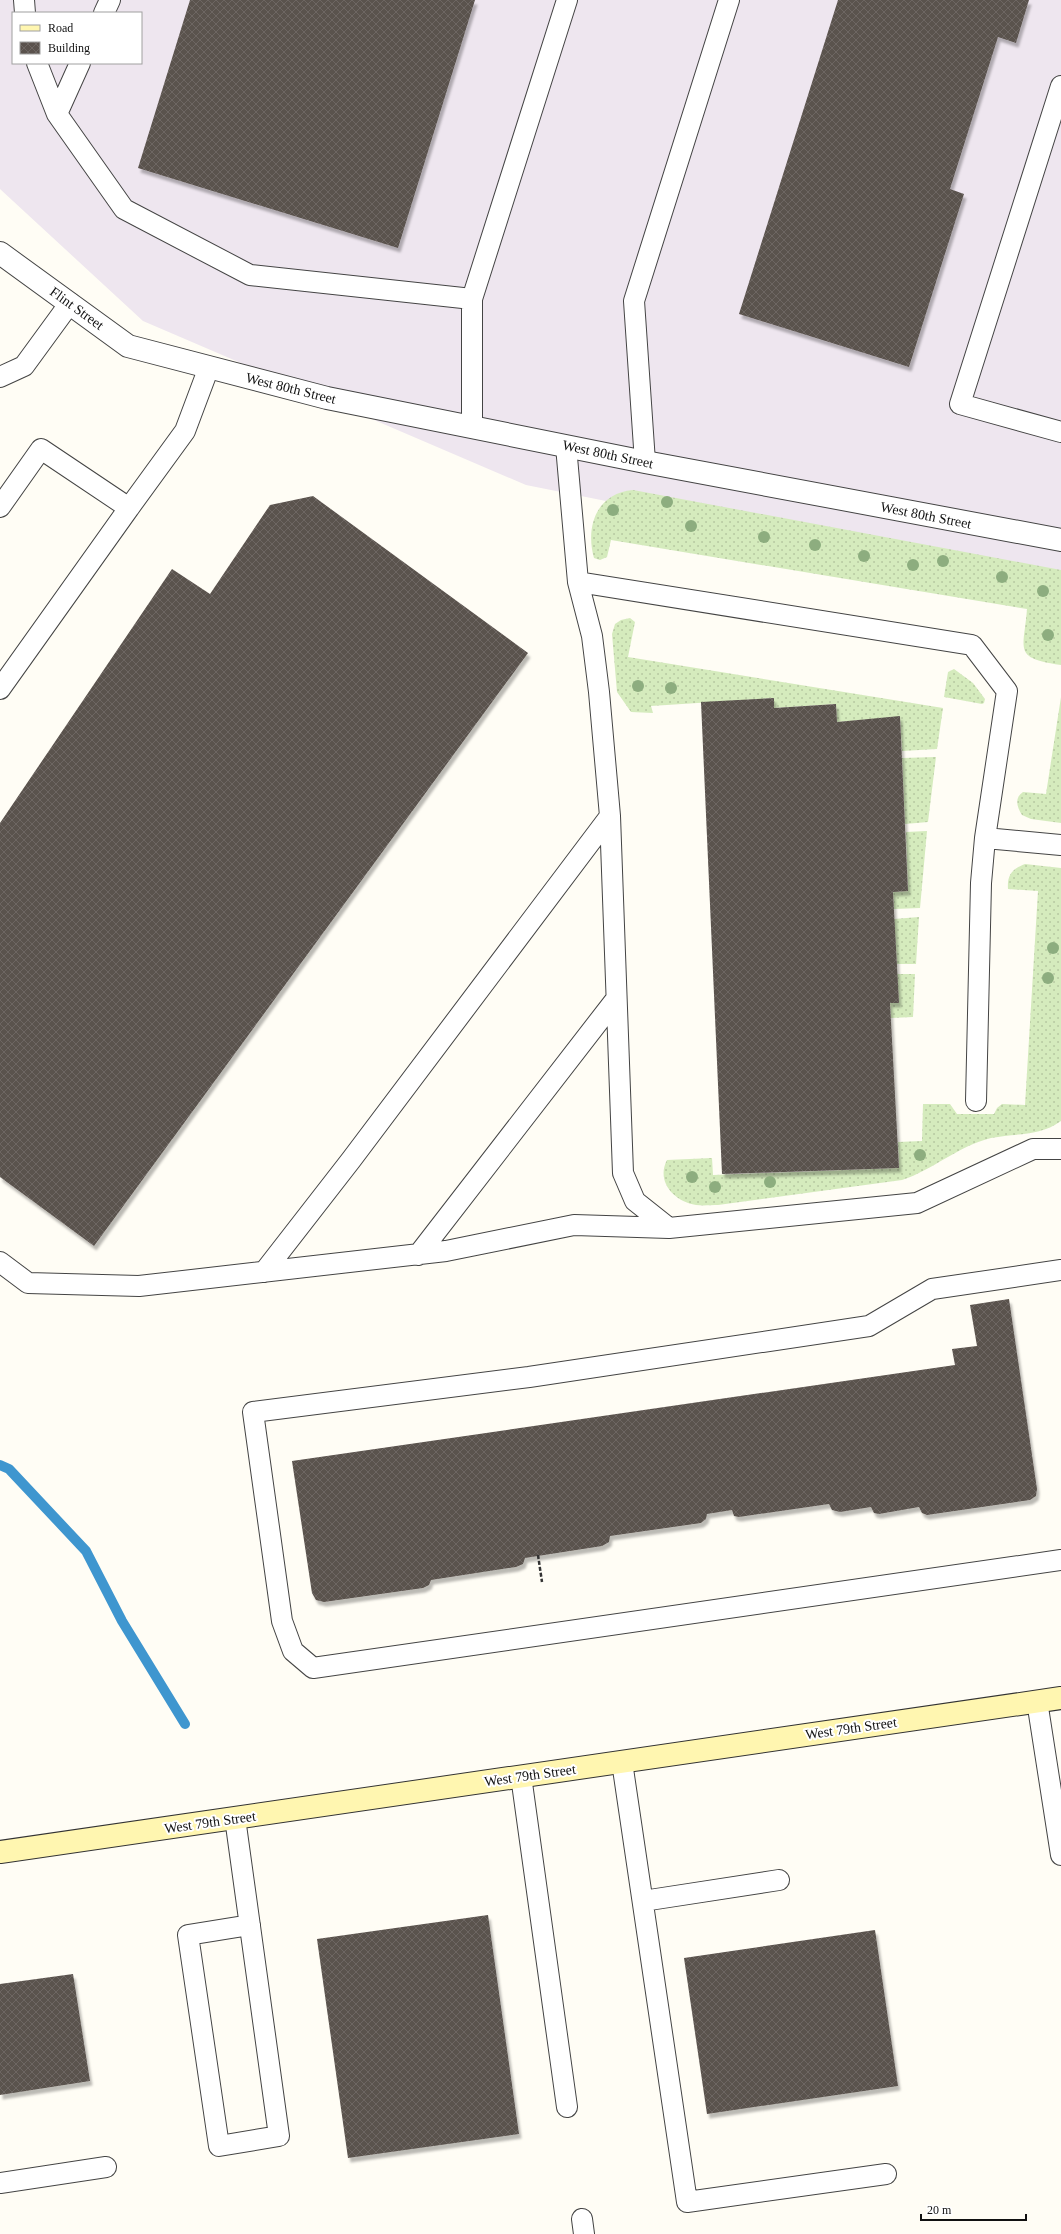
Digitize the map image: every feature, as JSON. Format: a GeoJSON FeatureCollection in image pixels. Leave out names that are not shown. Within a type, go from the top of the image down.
{"type":"FeatureCollection","features":[{"type":"Feature","properties":{"kind":"street","name":"Flint Street"},"geometry":{"type":"LineString","coordinates":[[0,253],[128,346],[158,354]]}},
{"type":"Feature","properties":{"kind":"street","name":"West 80th Street"},"geometry":{"type":"LineString","coordinates":[[158,354],[327,398],[645,462],[1061,540]]}},
{"type":"Feature","properties":{"kind":"street","name":"West 79th Street"},"geometry":{"type":"LineString","coordinates":[[0,1852],[1061,1698]]}},
{"type":"Feature","properties":{"kind":"lane"},"geometry":{"type":"LineString","coordinates":[[24,0],[25,12]]}},
{"type":"Feature","properties":{"kind":"lane"},"geometry":{"type":"LineString","coordinates":[[104,12],[110,0]]}},
{"type":"Feature","properties":{"kind":"lane"},"geometry":{"type":"LineString","coordinates":[[472,427],[472,299],[567,0]]}},
{"type":"Feature","properties":{"kind":"lane"},"geometry":{"type":"LineString","coordinates":[[645,462],[634,300],[729,0]]}},
{"type":"Feature","properties":{"kind":"lane"},"geometry":{"type":"LineString","coordinates":[[37,64],[57,114],[124,209],[250,275],[472,299]]}},
{"type":"Feature","properties":{"kind":"lane"},"geometry":{"type":"LineString","coordinates":[[57,114],[80,64]]}},
{"type":"Feature","properties":{"kind":"lane"},"geometry":{"type":"LineString","coordinates":[[1061,86],[960,404],[1061,432]]}},
{"type":"Feature","properties":{"kind":"lane"},"geometry":{"type":"LineString","coordinates":[[0,378],[24,366],[70,304]]}},
{"type":"Feature","properties":{"kind":"lane"},"geometry":{"type":"LineString","coordinates":[[0,689],[128,508],[185,431],[209,367]]}},
{"type":"Feature","properties":{"kind":"lane"},"geometry":{"type":"LineString","coordinates":[[566,446],[578,582],[592,636],[599,692],[610,816],[623,1173],[635,1201],[669,1228]]}},
{"type":"Feature","properties":{"kind":"lane"},"geometry":{"type":"LineString","coordinates":[[0,507],[42,449],[128,508]]}},
{"type":"Feature","properties":{"kind":"lane"},"geometry":{"type":"LineString","coordinates":[[578,582],[972,645],[1007,691],[985,838],[981,883],[976,1101]]}},
{"type":"Feature","properties":{"kind":"lane"},"geometry":{"type":"LineString","coordinates":[[264,1272],[351,1160],[610,816]]}},
{"type":"Feature","properties":{"kind":"lane"},"geometry":{"type":"LineString","coordinates":[[985,838],[1061,845]]}},
{"type":"Feature","properties":{"kind":"lane"},"geometry":{"type":"LineString","coordinates":[[418,1255],[616,999]]}},
{"type":"Feature","properties":{"kind":"lane"},"geometry":{"type":"LineString","coordinates":[[0,1262],[28,1283],[139,1286],[418,1255],[446,1251],[574,1225],[669,1228],[917,1203],[1034,1149],[1061,1149]]}},
{"type":"Feature","properties":{"kind":"lane"},"geometry":{"type":"LineString","coordinates":[[1061,1270],[932,1289],[869,1326],[529,1377],[253,1412],[282,1621],[293,1651],[314,1668],[1061,1560]]}},
{"type":"Feature","properties":{"kind":"lane"},"geometry":{"type":"LineString","coordinates":[[1037,1701],[1060,1845]]}},
{"type":"Feature","properties":{"kind":"lane"},"geometry":{"type":"LineString","coordinates":[[622,1762],[687,2202],[886,2174]]}},
{"type":"Feature","properties":{"kind":"lane"},"geometry":{"type":"LineString","coordinates":[[521,1776],[567,2106]]}},
{"type":"Feature","properties":{"kind":"lane"},"geometry":{"type":"LineString","coordinates":[[235,1818],[280,2136],[219,2146],[188,1935],[250,1925]]}},
{"type":"Feature","properties":{"kind":"lane"},"geometry":{"type":"LineString","coordinates":[[643,1901],[779,1880]]}},
{"type":"Feature","properties":{"kind":"lane"},"geometry":{"type":"LineString","coordinates":[[0,2182],[106,2167]]}},
{"type":"Feature","properties":{"kind":"path"},"geometry":{"type":"LineString","coordinates":[[538,1555],[542,1582]]}},
{"type":"Feature","properties":{"kind":"shaded area"},"geometry":{"type":"Polygon","coordinates":[[[0,0],[1061,0],[1061,592],[526,485],[143,321],[0,189],[0,0]]]}},
{"type":"Feature","properties":{"kind":"green space"},"geometry":{"type":"Polygon","coordinates":[[[633,490],[1061,570],[1061,665],[1035,659],[1028,655],[1024,650],[1027,609],[611,540],[607,557],[600,560],[594,558],[591,534],[593,523],[602,504],[610,497],[621,492],[633,490]]]}},
{"type":"Feature","properties":{"kind":"green space"},"geometry":{"type":"Polygon","coordinates":[[[630,618],[635,622],[628,657],[943,708],[937,749],[902,751],[900,717],[837,722],[836,704],[774,708],[774,698],[651,706],[653,713],[631,712],[617,692],[612,634],[615,624],[621,620],[630,618]]]}},
{"type":"Feature","properties":{"kind":"green space"},"geometry":{"type":"Polygon","coordinates":[[[954,669],[973,683],[985,699],[984,703],[982,704],[944,697],[948,672],[954,669]]]}},
{"type":"Feature","properties":{"kind":"green space"},"geometry":{"type":"Polygon","coordinates":[[[1061,697],[1061,823],[1031,819],[1022,815],[1017,800],[1023,792],[1046,794],[1061,697]]]}},
{"type":"Feature","properties":{"kind":"green space"},"geometry":{"type":"Polygon","coordinates":[[[936,757],[928,822],[905,824],[902,758],[936,757]]]}},
{"type":"Feature","properties":{"kind":"green space"},"geometry":{"type":"Polygon","coordinates":[[[927,831],[920,908],[894,909],[893,892],[908,891],[906,832],[927,831]]]}},
{"type":"Feature","properties":{"kind":"green space"},"geometry":{"type":"Polygon","coordinates":[[[1025,864],[1061,868],[1061,1121],[1044,1130],[1027,1134],[1000,1136],[979,1142],[913,1176],[902,1180],[718,1205],[696,1205],[688,1203],[674,1195],[665,1182],[664,1168],[667,1160],[712,1158],[713,1175],[899,1168],[898,1142],[922,1141],[923,1104],[950,1104],[957,1114],[994,1114],[997,1108],[1002,1104],[1025,1105],[1038,891],[1008,889],[1008,880],[1014,870],[1025,864]]]}},
{"type":"Feature","properties":{"kind":"green space"},"geometry":{"type":"Polygon","coordinates":[[[919,917],[916,964],[897,964],[894,919],[919,917]]]}},
{"type":"Feature","properties":{"kind":"green space"},"geometry":{"type":"Polygon","coordinates":[[[897,974],[915,974],[913,1017],[891,1018],[890,1003],[899,1003],[897,974]]]}},
{"type":"Feature","properties":{"kind":"building"},"geometry":{"type":"Polygon","coordinates":[[[190,0],[475,0],[398,248],[138,168],[190,0]]]}},
{"type":"Feature","properties":{"kind":"building"},"geometry":{"type":"Polygon","coordinates":[[[838,0],[1029,0],[1016,43],[998,37],[950,189],[964,194],[909,367],[739,314],[838,0]]]}},
{"type":"Feature","properties":{"kind":"building"},"geometry":{"type":"Polygon","coordinates":[[[313,496],[528,653],[94,1246],[0,1177],[0,823],[172,569],[210,594],[270,505],[313,496]]]}},
{"type":"Feature","properties":{"kind":"building"},"geometry":{"type":"Polygon","coordinates":[[[774,698],[774,708],[836,704],[837,722],[900,716],[908,891],[893,892],[899,1003],[890,1003],[899,1168],[722,1174],[701,702],[774,698]]]}},
{"type":"Feature","properties":{"kind":"building"},"geometry":{"type":"Polygon","coordinates":[[[1009,1299],[1037,1489],[1036,1496],[1030,1500],[927,1515],[922,1513],[919,1507],[879,1514],[874,1513],[871,1507],[840,1512],[832,1510],[829,1504],[739,1517],[734,1516],[732,1510],[707,1514],[706,1519],[701,1523],[610,1536],[609,1542],[602,1546],[525,1558],[523,1564],[516,1567],[431,1580],[429,1585],[423,1588],[324,1602],[316,1600],[312,1593],[292,1461],[955,1365],[952,1349],[977,1346],[970,1305],[1009,1299]]]}},
{"type":"Feature","properties":{"kind":"building"},"geometry":{"type":"Polygon","coordinates":[[[488,1915],[519,2134],[348,2158],[317,1939],[488,1915]]]}},
{"type":"Feature","properties":{"kind":"building"},"geometry":{"type":"Polygon","coordinates":[[[875,1930],[898,2086],[707,2114],[684,1958],[875,1930]]]}},
{"type":"Feature","properties":{"kind":"building"},"geometry":{"type":"Polygon","coordinates":[[[73,1974],[90,2081],[0,2095],[0,1984],[73,1974]]]}},
{"type":"Feature","properties":{"kind":"waterway"},"geometry":{"type":"LineString","coordinates":[[0,1465],[9,1469],[86,1551],[122,1621],[185,1724]]}}]}
